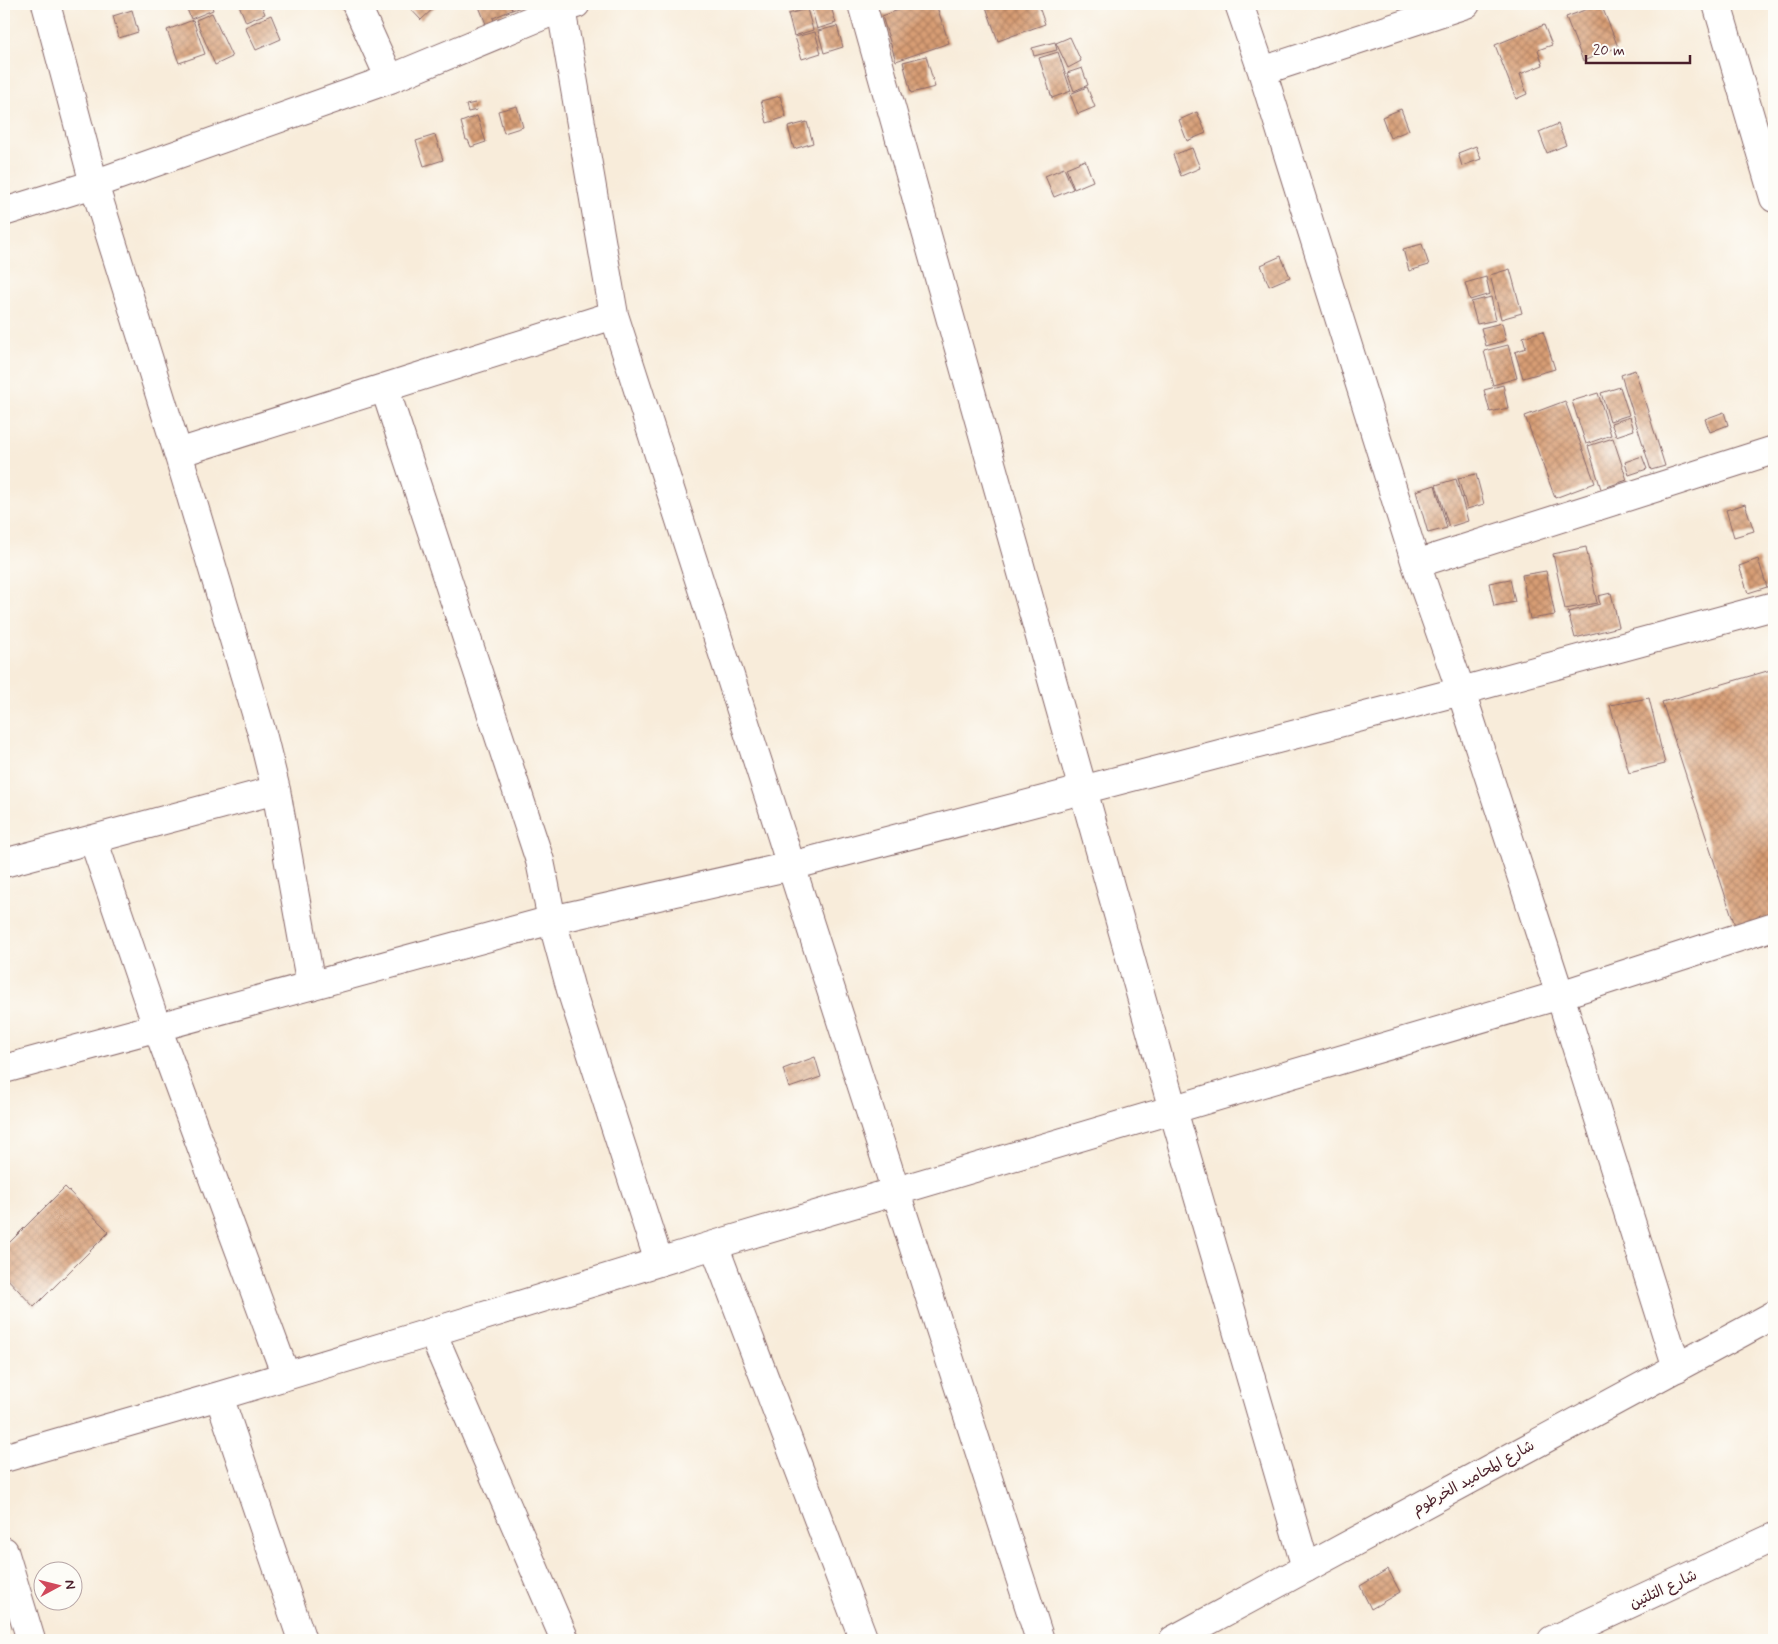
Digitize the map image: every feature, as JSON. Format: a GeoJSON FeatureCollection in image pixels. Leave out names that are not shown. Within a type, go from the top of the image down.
{"type":"FeatureCollection","features":[{"type":"Feature","properties":{"kind":"street"},"geometry":{"type":"LineString","coordinates":[[46,4],[94,184],[178,453],[262,733],[276,790],[311,986]]}},
{"type":"Feature","properties":{"kind":"street"},"geometry":{"type":"LineString","coordinates":[[356,4],[390,79]]}},
{"type":"Feature","properties":{"kind":"street"},"geometry":{"type":"LineString","coordinates":[[862,4],[1173,1110],[1306,1568]]}},
{"type":"Feature","properties":{"kind":"street"},"geometry":{"type":"LineString","coordinates":[[1239,4],[1262,71],[1416,564],[1461,692],[1560,995],[1677,1368]]}},
{"type":"Feature","properties":{"kind":"street"},"geometry":{"type":"LineString","coordinates":[[1262,71],[1466,4]]}},
{"type":"Feature","properties":{"kind":"street"},"geometry":{"type":"LineString","coordinates":[[1717,4],[1770,169],[1774,198]]}},
{"type":"Feature","properties":{"kind":"street"},"geometry":{"type":"LineString","coordinates":[[4,212],[94,184],[390,79],[565,5],[614,315],[894,1191],[1040,1640]]}},
{"type":"Feature","properties":{"kind":"street"},"geometry":{"type":"LineString","coordinates":[[178,453],[614,315]]}},
{"type":"Feature","properties":{"kind":"street"},"geometry":{"type":"LineString","coordinates":[[385,389],[540,861],[552,920],[571,990],[659,1262]]}},
{"type":"Feature","properties":{"kind":"street"},"geometry":{"type":"LineString","coordinates":[[1416,564],[1774,450]]}},
{"type":"Feature","properties":{"kind":"street"},"geometry":{"type":"LineString","coordinates":[[4,1069],[552,920],[791,866],[1461,692],[1774,606]]}},
{"type":"Feature","properties":{"kind":"street"},"geometry":{"type":"LineString","coordinates":[[4,862],[276,790]]}},
{"type":"Feature","properties":{"kind":"street"},"geometry":{"type":"LineString","coordinates":[[94,839],[157,1027],[286,1376]]}},
{"type":"Feature","properties":{"kind":"street"},"geometry":{"type":"LineString","coordinates":[[4,1458],[286,1376],[894,1191],[1560,995],[1774,926]]}},
{"type":"Feature","properties":{"kind":"street"},"geometry":{"type":"LineString","coordinates":[[714,1245],[864,1640]]}},
{"type":"Feature","properties":{"kind":"street","name":"شارع المحاميد الخرطوم"},"geometry":{"type":"LineString","coordinates":[[1173,1640],[1774,1315]]}},
{"type":"Feature","properties":{"kind":"street"},"geometry":{"type":"LineString","coordinates":[[432,1332],[565,1640]]}},
{"type":"Feature","properties":{"kind":"street"},"geometry":{"type":"LineString","coordinates":[[219,1396],[302,1640]]}},
{"type":"Feature","properties":{"kind":"street","name":"شارع التلتين"},"geometry":{"type":"LineString","coordinates":[[1552,1640],[1774,1537]]}},
{"type":"Feature","properties":{"kind":"street"},"geometry":{"type":"LineString","coordinates":[[4,1552],[31,1640]]}},
{"type":"Feature","properties":{"kind":"building"},"geometry":{"type":"Polygon","coordinates":[[[185,4],[211,4],[213,10],[191,19],[185,4]]]}},
{"type":"Feature","properties":{"kind":"building"},"geometry":{"type":"Polygon","coordinates":[[[261,4],[265,14],[246,22],[239,5],[261,4]]]}},
{"type":"Feature","properties":{"kind":"building"},"geometry":{"type":"Polygon","coordinates":[[[406,4],[438,4],[421,20],[406,4]]]}},
{"type":"Feature","properties":{"kind":"building"},"geometry":{"type":"Polygon","coordinates":[[[478,4],[509,4],[512,10],[493,18],[494,21],[486,24],[478,4]]]}},
{"type":"Feature","properties":{"kind":"building"},"geometry":{"type":"Polygon","coordinates":[[[511,4],[530,4],[512,10],[511,4]]]}},
{"type":"Feature","properties":{"kind":"building"},"geometry":{"type":"Polygon","coordinates":[[[830,4],[836,23],[817,29],[811,7],[830,4]]]}},
{"type":"Feature","properties":{"kind":"building"},"geometry":{"type":"Polygon","coordinates":[[[903,4],[936,4],[949,43],[896,61],[882,16],[904,8],[903,4]]]}},
{"type":"Feature","properties":{"kind":"building"},"geometry":{"type":"Polygon","coordinates":[[[985,4],[1038,4],[1045,24],[998,41],[985,4]]]}},
{"type":"Feature","properties":{"kind":"building"},"geometry":{"type":"Polygon","coordinates":[[[1601,4],[1618,47],[1583,61],[1566,17],[1601,4]]]}},
{"type":"Feature","properties":{"kind":"building"},"geometry":{"type":"Polygon","coordinates":[[[807,9],[813,30],[794,36],[788,14],[807,9]]]}},
{"type":"Feature","properties":{"kind":"building"},"geometry":{"type":"Polygon","coordinates":[[[132,10],[138,32],[119,38],[113,16],[132,10]]]}},
{"type":"Feature","properties":{"kind":"building"},"geometry":{"type":"Polygon","coordinates":[[[212,13],[232,57],[215,65],[196,20],[212,13]]]}},
{"type":"Feature","properties":{"kind":"building"},"geometry":{"type":"Polygon","coordinates":[[[271,15],[281,39],[256,50],[245,27],[271,15]]]}},
{"type":"Feature","properties":{"kind":"building"},"geometry":{"type":"Polygon","coordinates":[[[193,20],[205,54],[179,63],[167,30],[193,20]]]}},
{"type":"Feature","properties":{"kind":"building"},"geometry":{"type":"Polygon","coordinates":[[[1544,25],[1552,45],[1538,50],[1543,65],[1520,74],[1527,94],[1516,99],[1495,45],[1544,25]]]}},
{"type":"Feature","properties":{"kind":"building"},"geometry":{"type":"Polygon","coordinates":[[[837,26],[843,47],[824,53],[818,31],[837,26]]]}},
{"type":"Feature","properties":{"kind":"building"},"geometry":{"type":"Polygon","coordinates":[[[815,32],[821,53],[802,59],[795,37],[815,32]]]}},
{"type":"Feature","properties":{"kind":"building"},"geometry":{"type":"Polygon","coordinates":[[[1070,37],[1081,61],[1068,68],[1056,43],[1070,37]]]}},
{"type":"Feature","properties":{"kind":"building"},"geometry":{"type":"Polygon","coordinates":[[[1055,42],[1057,50],[1034,56],[1032,48],[1055,42]]]}},
{"type":"Feature","properties":{"kind":"building"},"geometry":{"type":"Polygon","coordinates":[[[1058,52],[1071,91],[1052,98],[1039,58],[1058,52]]]}},
{"type":"Feature","properties":{"kind":"building"},"geometry":{"type":"Polygon","coordinates":[[[926,56],[935,87],[911,93],[903,62],[926,56]]]}},
{"type":"Feature","properties":{"kind":"building"},"geometry":{"type":"Polygon","coordinates":[[[1082,68],[1088,85],[1074,91],[1067,73],[1082,68]]]}},
{"type":"Feature","properties":{"kind":"building"},"geometry":{"type":"Polygon","coordinates":[[[1087,87],[1095,107],[1078,114],[1070,94],[1087,87]]]}},
{"type":"Feature","properties":{"kind":"building"},"geometry":{"type":"Polygon","coordinates":[[[780,96],[786,117],[767,123],[761,101],[780,96]]]}},
{"type":"Feature","properties":{"kind":"building"},"geometry":{"type":"Polygon","coordinates":[[[475,103],[477,110],[468,112],[466,105],[475,103]]]}},
{"type":"Feature","properties":{"kind":"building"},"geometry":{"type":"Polygon","coordinates":[[[517,106],[523,127],[504,133],[498,111],[517,106]]]}},
{"type":"Feature","properties":{"kind":"building"},"geometry":{"type":"Polygon","coordinates":[[[1401,109],[1409,130],[1390,138],[1382,117],[1401,109]]]}},
{"type":"Feature","properties":{"kind":"building"},"geometry":{"type":"Polygon","coordinates":[[[1197,112],[1206,133],[1187,141],[1179,120],[1197,112]]]}},
{"type":"Feature","properties":{"kind":"building"},"geometry":{"type":"Polygon","coordinates":[[[477,116],[486,142],[471,147],[468,140],[466,140],[461,122],[477,116]]]}},
{"type":"Feature","properties":{"kind":"building"},"geometry":{"type":"Polygon","coordinates":[[[807,122],[813,143],[794,149],[788,127],[807,122]]]}},
{"type":"Feature","properties":{"kind":"building"},"geometry":{"type":"Polygon","coordinates":[[[1558,124],[1566,145],[1547,153],[1539,132],[1558,124]]]}},
{"type":"Feature","properties":{"kind":"building"},"geometry":{"type":"Polygon","coordinates":[[[435,135],[443,160],[424,166],[416,141],[435,135]]]}},
{"type":"Feature","properties":{"kind":"building"},"geometry":{"type":"Polygon","coordinates":[[[1476,146],[1481,159],[1462,166],[1458,153],[1476,146]]]}},
{"type":"Feature","properties":{"kind":"building"},"geometry":{"type":"Polygon","coordinates":[[[1192,148],[1200,168],[1181,176],[1173,155],[1192,148]]]}},
{"type":"Feature","properties":{"kind":"building"},"geometry":{"type":"Polygon","coordinates":[[[1085,160],[1093,181],[1074,189],[1066,168],[1085,160]]]}},
{"type":"Feature","properties":{"kind":"building"},"geometry":{"type":"Polygon","coordinates":[[[1064,168],[1073,189],[1054,197],[1045,176],[1064,168]]]}},
{"type":"Feature","properties":{"kind":"building"},"geometry":{"type":"Polygon","coordinates":[[[1422,244],[1429,265],[1409,271],[1403,249],[1422,244]]]}},
{"type":"Feature","properties":{"kind":"building"},"geometry":{"type":"Polygon","coordinates":[[[1281,256],[1290,277],[1269,286],[1261,265],[1281,256]]]}},
{"type":"Feature","properties":{"kind":"building"},"geometry":{"type":"Polygon","coordinates":[[[1510,269],[1522,313],[1501,319],[1490,275],[1510,269]]]}},
{"type":"Feature","properties":{"kind":"building"},"geometry":{"type":"Polygon","coordinates":[[[1486,277],[1490,294],[1470,300],[1465,283],[1486,277]]]}},
{"type":"Feature","properties":{"kind":"building"},"geometry":{"type":"Polygon","coordinates":[[[1491,297],[1496,320],[1477,324],[1471,302],[1491,297]]]}},
{"type":"Feature","properties":{"kind":"building"},"geometry":{"type":"Polygon","coordinates":[[[1502,323],[1506,340],[1486,346],[1481,328],[1502,323]]]}},
{"type":"Feature","properties":{"kind":"building"},"geometry":{"type":"Polygon","coordinates":[[[1543,331],[1555,369],[1523,378],[1515,352],[1526,348],[1523,337],[1543,331]]]}},
{"type":"Feature","properties":{"kind":"building"},"geometry":{"type":"Polygon","coordinates":[[[1508,345],[1517,378],[1493,385],[1484,351],[1508,345]]]}},
{"type":"Feature","properties":{"kind":"building"},"geometry":{"type":"Polygon","coordinates":[[[1635,370],[1665,466],[1651,470],[1621,375],[1635,370]]]}},
{"type":"Feature","properties":{"kind":"building"},"geometry":{"type":"Polygon","coordinates":[[[1503,385],[1508,408],[1490,412],[1484,390],[1503,385]]]}},
{"type":"Feature","properties":{"kind":"building"},"geometry":{"type":"Polygon","coordinates":[[[1620,387],[1629,415],[1610,421],[1601,393],[1620,387]]]}},
{"type":"Feature","properties":{"kind":"building"},"geometry":{"type":"Polygon","coordinates":[[[1598,393],[1611,435],[1586,444],[1572,401],[1598,393]]]}},
{"type":"Feature","properties":{"kind":"building"},"geometry":{"type":"Polygon","coordinates":[[[1565,401],[1595,483],[1555,498],[1525,416],[1565,401]]]}},
{"type":"Feature","properties":{"kind":"building"},"geometry":{"type":"Polygon","coordinates":[[[1724,412],[1728,425],[1710,432],[1705,419],[1724,412]]]}},
{"type":"Feature","properties":{"kind":"building"},"geometry":{"type":"Polygon","coordinates":[[[1630,417],[1634,430],[1616,436],[1611,423],[1630,417]]]}},
{"type":"Feature","properties":{"kind":"building"},"geometry":{"type":"Polygon","coordinates":[[[1613,438],[1627,480],[1601,489],[1588,446],[1613,438]]]}},
{"type":"Feature","properties":{"kind":"building"},"geometry":{"type":"Polygon","coordinates":[[[1642,456],[1647,469],[1629,475],[1625,462],[1642,456]]]}},
{"type":"Feature","properties":{"kind":"building"},"geometry":{"type":"Polygon","coordinates":[[[1476,474],[1484,504],[1467,509],[1458,478],[1476,474]]]}},
{"type":"Feature","properties":{"kind":"building"},"geometry":{"type":"Polygon","coordinates":[[[1456,479],[1468,521],[1449,527],[1436,485],[1456,479]]]}},
{"type":"Feature","properties":{"kind":"building"},"geometry":{"type":"Polygon","coordinates":[[[1435,485],[1447,528],[1428,533],[1416,491],[1435,485]]]}},
{"type":"Feature","properties":{"kind":"building"},"geometry":{"type":"Polygon","coordinates":[[[1745,504],[1754,531],[1734,537],[1726,510],[1745,504]]]}},
{"type":"Feature","properties":{"kind":"building"},"geometry":{"type":"Polygon","coordinates":[[[1586,547],[1597,603],[1565,609],[1553,554],[1586,547]]]}},
{"type":"Feature","properties":{"kind":"building"},"geometry":{"type":"Polygon","coordinates":[[[1758,559],[1767,587],[1748,593],[1739,566],[1758,559]]]}},
{"type":"Feature","properties":{"kind":"building"},"geometry":{"type":"Polygon","coordinates":[[[1546,571],[1555,615],[1530,619],[1522,575],[1546,571]]]}},
{"type":"Feature","properties":{"kind":"building"},"geometry":{"type":"Polygon","coordinates":[[[1510,579],[1515,602],[1494,606],[1489,583],[1510,579]]]}},
{"type":"Feature","properties":{"kind":"building"},"geometry":{"type":"Polygon","coordinates":[[[1611,593],[1619,627],[1575,638],[1568,612],[1600,604],[1598,596],[1611,593]]]}},
{"type":"Feature","properties":{"kind":"building"},"geometry":{"type":"Polygon","coordinates":[[[1774,669],[1774,942],[1743,950],[1662,702],[1774,669]]]}},
{"type":"Feature","properties":{"kind":"building"},"geometry":{"type":"Polygon","coordinates":[[[1649,698],[1665,764],[1629,773],[1610,705],[1649,698]]]}},
{"type":"Feature","properties":{"kind":"building"},"geometry":{"type":"Polygon","coordinates":[[[815,1057],[821,1077],[789,1088],[783,1069],[815,1057]]]}},
{"type":"Feature","properties":{"kind":"building"},"geometry":{"type":"Polygon","coordinates":[[[65,1187],[109,1232],[34,1307],[4,1275],[4,1248],[65,1187]]]}},
{"type":"Feature","properties":{"kind":"building"},"geometry":{"type":"Polygon","coordinates":[[[1388,1569],[1400,1592],[1371,1609],[1360,1586],[1388,1569]]]}}]}
